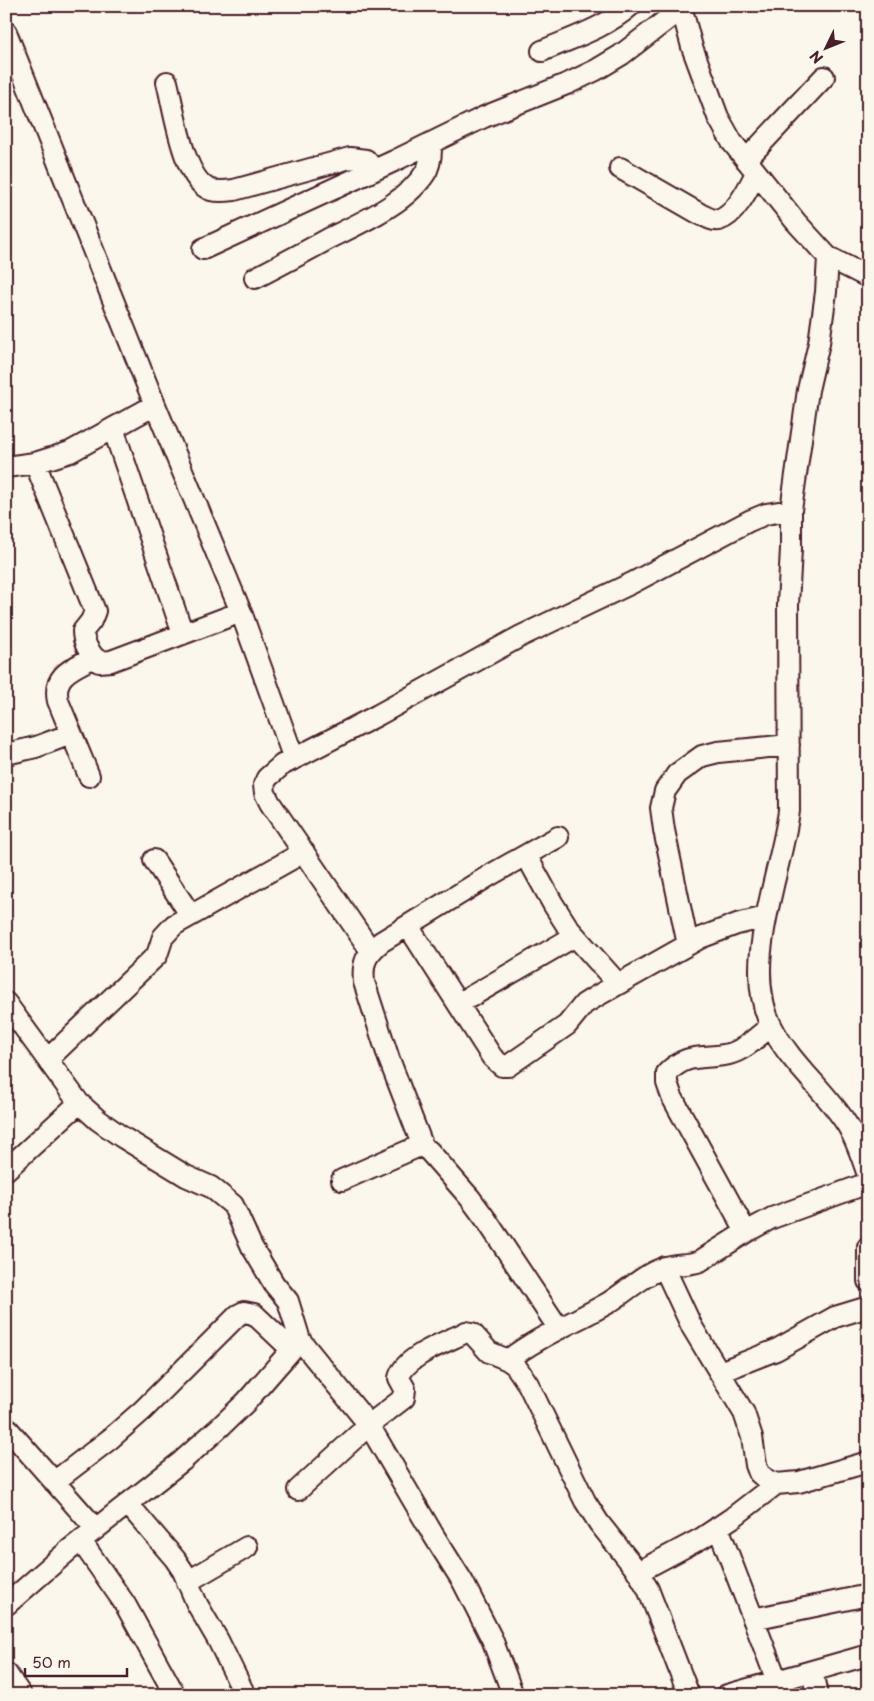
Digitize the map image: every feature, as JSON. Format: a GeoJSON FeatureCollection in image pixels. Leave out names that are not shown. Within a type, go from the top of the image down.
{"type":"FeatureCollection","features":[{"type":"Feature","properties":{"kind":"street"},"geometry":{"type":"LineString","coordinates":[[542,51],[606,23],[630,6]]}},
{"type":"Feature","properties":{"kind":"street"},"geometry":{"type":"LineString","coordinates":[[203,249],[484,117],[569,83],[596,70],[621,55],[682,7],[692,47],[718,117],[732,142],[796,222],[828,257],[868,276]]}},
{"type":"Feature","properties":{"kind":"street"},"geometry":{"type":"LineString","coordinates":[[6,32],[155,405],[241,612],[294,759]]}},
{"type":"Feature","properties":{"kind":"street"},"geometry":{"type":"LineString","coordinates":[[620,168],[711,220],[719,220],[727,216],[734,209],[751,167],[824,76]]}},
{"type":"Feature","properties":{"kind":"street"},"geometry":{"type":"LineString","coordinates":[[168,82],[189,168],[194,176],[210,190],[221,192],[234,190],[350,158],[366,160],[374,170]]}},
{"type":"Feature","properties":{"kind":"street"},"geometry":{"type":"LineString","coordinates":[[255,278],[378,213],[400,199],[420,179],[426,170],[430,161],[431,143]]}},
{"type":"Feature","properties":{"kind":"street"},"geometry":{"type":"LineString","coordinates":[[828,257],[826,292],[819,343],[808,390],[791,510],[788,605],[789,811],[762,937],[760,978],[765,1010],[771,1026],[781,1042],[846,1123],[859,1149],[868,1175]]}},
{"type":"Feature","properties":{"kind":"street"},"geometry":{"type":"LineString","coordinates":[[6,467],[35,463],[70,452],[155,405]]}},
{"type":"Feature","properties":{"kind":"street"},"geometry":{"type":"LineString","coordinates":[[113,428],[183,634]]}},
{"type":"Feature","properties":{"kind":"street"},"geometry":{"type":"LineString","coordinates":[[35,463],[95,611],[94,616],[83,631],[83,637],[94,657],[99,662],[112,661],[241,612]]}},
{"type":"Feature","properties":{"kind":"street"},"geometry":{"type":"LineString","coordinates":[[371,950],[270,803],[265,793],[264,785],[267,778],[282,765],[378,716],[520,636],[632,583],[749,521],[766,514],[791,510]]}},
{"type":"Feature","properties":{"kind":"street"},"geometry":{"type":"LineString","coordinates":[[89,776],[55,691],[57,683],[70,670],[94,657]]}},
{"type":"Feature","properties":{"kind":"street"},"geometry":{"type":"LineString","coordinates":[[6,754],[36,747],[71,734]]}},
{"type":"Feature","properties":{"kind":"street"},"geometry":{"type":"LineString","coordinates":[[688,945],[664,830],[662,808],[666,791],[677,774],[702,756],[718,752],[789,745]]}},
{"type":"Feature","properties":{"kind":"street"},"geometry":{"type":"LineString","coordinates":[[558,837],[492,874],[381,942],[371,950],[362,969],[364,982],[389,1059],[423,1147],[433,1155],[487,1221],[559,1329]]}},
{"type":"Feature","properties":{"kind":"street"},"geometry":{"type":"LineString","coordinates":[[48,1059],[151,962],[157,955],[163,937],[168,930],[190,914],[304,852]]}},
{"type":"Feature","properties":{"kind":"street"},"geometry":{"type":"LineString","coordinates":[[526,855],[553,904],[576,936],[618,984]]}},
{"type":"Feature","properties":{"kind":"street"},"geometry":{"type":"LineString","coordinates":[[154,860],[190,914]]}},
{"type":"Feature","properties":{"kind":"street"},"geometry":{"type":"LineString","coordinates":[[408,926],[492,1057],[498,1064],[508,1066],[567,1025],[584,1004],[618,984],[717,930],[766,917]]}},
{"type":"Feature","properties":{"kind":"street"},"geometry":{"type":"LineString","coordinates":[[458,1004],[576,936]]}},
{"type":"Feature","properties":{"kind":"street"},"geometry":{"type":"LineString","coordinates":[[6,1003],[79,1103],[98,1120],[186,1176],[211,1187],[233,1205],[252,1247],[274,1284],[288,1301],[296,1344]]}},
{"type":"Feature","properties":{"kind":"street"},"geometry":{"type":"LineString","coordinates":[[746,1232],[672,1097],[667,1083],[667,1073],[681,1061],[700,1056],[730,1054],[742,1049],[771,1026]]}},
{"type":"Feature","properties":{"kind":"street"},"geometry":{"type":"LineString","coordinates":[[6,1170],[79,1103]]}},
{"type":"Feature","properties":{"kind":"street"},"geometry":{"type":"LineString","coordinates":[[342,1180],[417,1147],[423,1147]]}},
{"type":"Feature","properties":{"kind":"street"},"geometry":{"type":"LineString","coordinates":[[508,1360],[531,1344],[610,1302],[664,1267],[693,1264],[772,1218],[868,1183]]}},
{"type":"Feature","properties":{"kind":"street"},"geometry":{"type":"LineString","coordinates":[[868,1247],[868,1281]]}},
{"type":"Feature","properties":{"kind":"street"},"geometry":{"type":"LineString","coordinates":[[664,1267],[692,1327],[744,1413],[750,1428],[754,1458],[759,1473],[766,1480],[776,1484],[799,1482],[868,1462]]}},
{"type":"Feature","properties":{"kind":"street"},"geometry":{"type":"LineString","coordinates":[[720,1372],[776,1350],[835,1317],[868,1307]]}},
{"type":"Feature","properties":{"kind":"street"},"geometry":{"type":"LineString","coordinates":[[54,1482],[110,1439],[143,1410],[238,1315],[244,1312],[254,1314],[296,1344],[370,1425],[434,1536],[463,1582],[492,1639],[513,1695]]}},
{"type":"Feature","properties":{"kind":"street"},"geometry":{"type":"LineString","coordinates":[[298,1490],[370,1425],[404,1398],[405,1389],[399,1378],[400,1371],[410,1361],[466,1332],[472,1334],[489,1352],[516,1365],[528,1384],[585,1501],[638,1572],[657,1610],[689,1695]]}},
{"type":"Feature","properties":{"kind":"street"},"geometry":{"type":"LineString","coordinates":[[6,1605],[88,1535],[182,1461],[246,1402],[296,1344]]}},
{"type":"Feature","properties":{"kind":"street"},"geometry":{"type":"LineString","coordinates":[[6,1427],[54,1482],[88,1535],[110,1582],[129,1610],[175,1695]]}},
{"type":"Feature","properties":{"kind":"street"},"geometry":{"type":"LineString","coordinates":[[638,1572],[678,1552],[718,1528],[776,1484]]}},
{"type":"Feature","properties":{"kind":"street"},"geometry":{"type":"LineString","coordinates":[[128,1504],[176,1559],[245,1695]]}},
{"type":"Feature","properties":{"kind":"street"},"geometry":{"type":"LineString","coordinates":[[718,1528],[777,1681]]}},
{"type":"Feature","properties":{"kind":"street"},"geometry":{"type":"LineString","coordinates":[[187,1582],[248,1547]]}},
{"type":"Feature","properties":{"kind":"street"},"geometry":{"type":"LineString","coordinates":[[753,1619],[868,1595]]}},
{"type":"Feature","properties":{"kind":"street"},"geometry":{"type":"LineString","coordinates":[[727,1695],[868,1655]]}},
{"type":"Feature","properties":{"kind":"street"},"geometry":{"type":"LineString","coordinates":[[812,1671],[817,1695]]}},
{"type":"Feature","properties":{"kind":"street"},"geometry":{"type":"LineString","coordinates":[[6,1673],[21,1695]]}}]}
